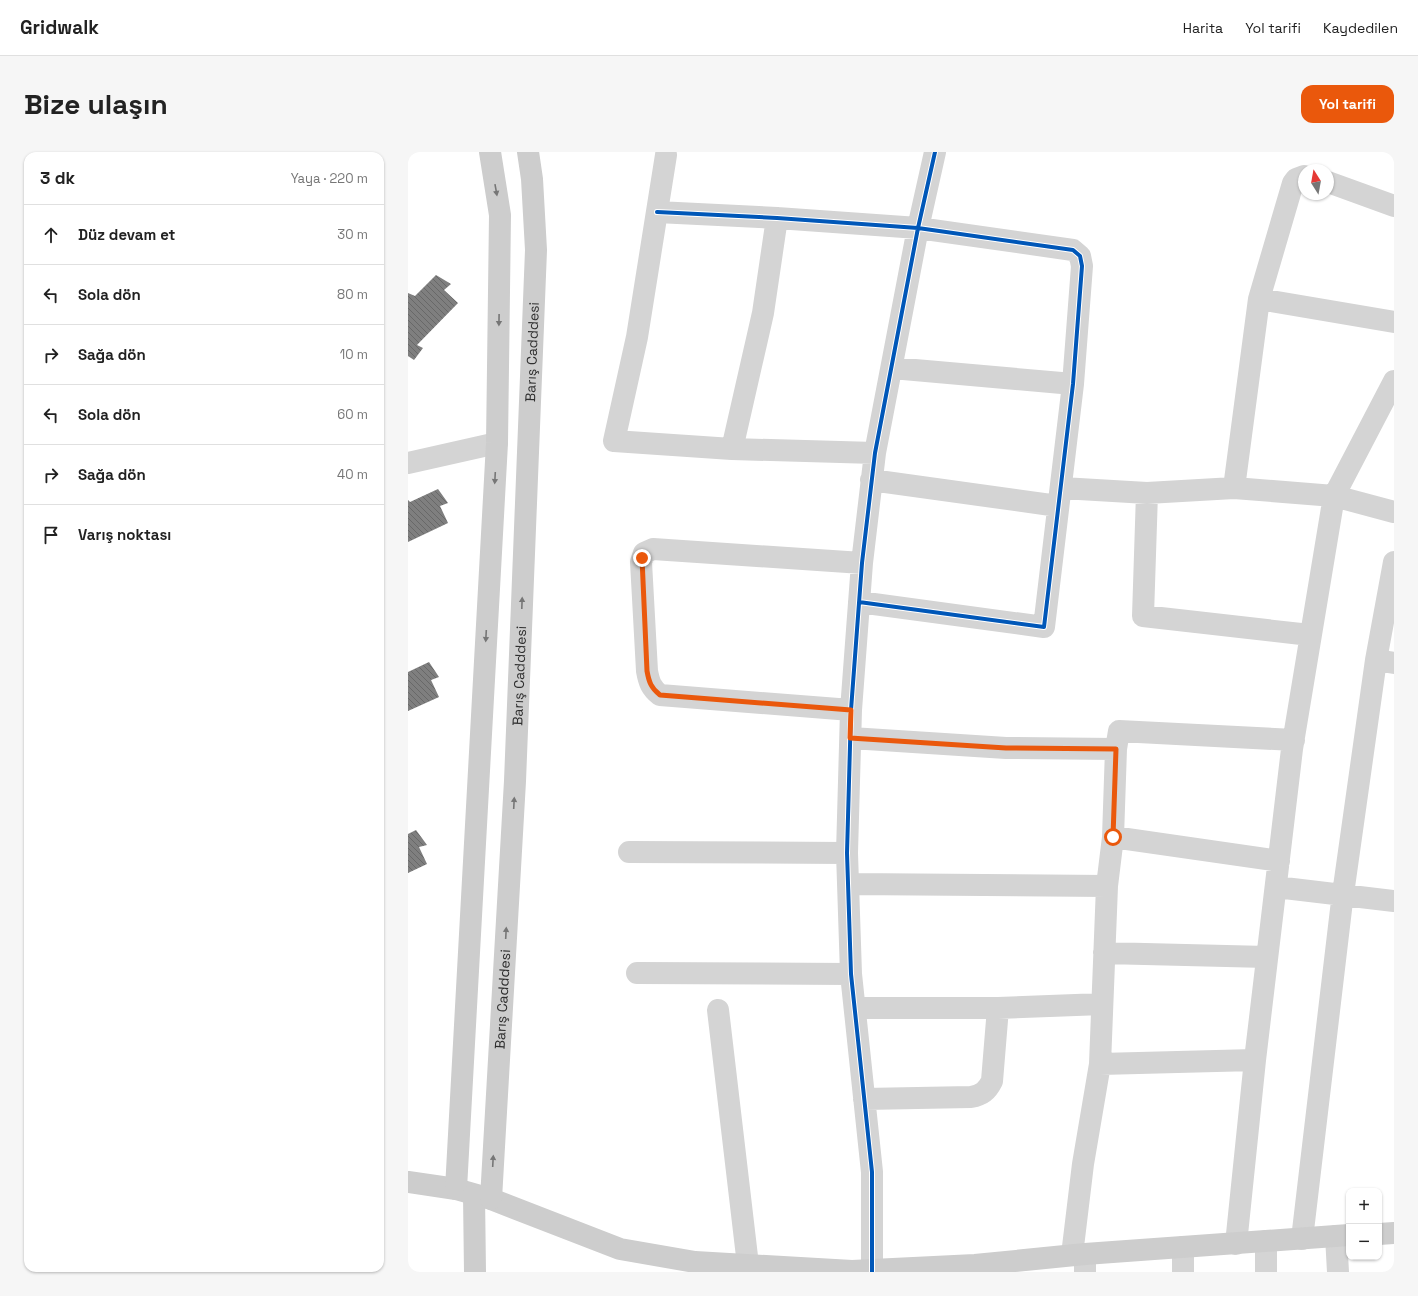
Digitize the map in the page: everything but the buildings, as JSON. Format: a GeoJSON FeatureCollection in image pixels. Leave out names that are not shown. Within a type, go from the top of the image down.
{"type":"FeatureCollection","features":[{"type":"Feature","properties":{"kind":"main road"},"geometry":{"type":"LineString","coordinates":[[475,1272],[474,1195],[497,443],[500,214],[490,152]]}},
{"type":"Feature","properties":{"kind":"main road","name":"Barış Cadddesi"},"geometry":{"type":"LineString","coordinates":[[474,1195],[515,780],[536,250],[532,179],[528,152]]}},
{"type":"Feature","properties":{"kind":"main road"},"geometry":{"type":"LineString","coordinates":[[408,1182],[474,1195],[620,1249],[695,1262],[852,1271],[975,1269],[1081,1260],[1183,1247],[1342,1236]]}},
{"type":"Feature","properties":{"kind":"main road"},"geometry":{"type":"LineString","coordinates":[[1382,1234],[1394,1233]]}},
{"type":"Feature","properties":{"kind":"street"},"geometry":{"type":"LineString","coordinates":[[872,1271],[872,1172],[851,974],[847,853],[851,710],[862,563],[875,452],[918,228],[935,152]]}},
{"type":"Feature","properties":{"kind":"street"},"geometry":{"type":"LineString","coordinates":[[666,155],[637,337],[614,441],[732,449],[875,452]]}},
{"type":"Feature","properties":{"kind":"street"},"geometry":{"type":"LineString","coordinates":[[1234,488],[1259,300],[1293,183],[1298,178]]}},
{"type":"Feature","properties":{"kind":"street"},"geometry":{"type":"LineString","coordinates":[[1334,184],[1394,206]]}},
{"type":"Feature","properties":{"kind":"street"},"geometry":{"type":"LineString","coordinates":[[657,212],[776,218],[918,228],[1073,250],[1080,256],[1082,266],[1073,384],[1044,626],[859,602]]}},
{"type":"Feature","properties":{"kind":"street"},"geometry":{"type":"LineString","coordinates":[[732,449],[763,313],[776,218]]}},
{"type":"Feature","properties":{"kind":"street"},"geometry":{"type":"LineString","coordinates":[[1259,300],[1394,322]]}},
{"type":"Feature","properties":{"kind":"street"},"geometry":{"type":"LineString","coordinates":[[892,368],[1073,384]]}},
{"type":"Feature","properties":{"kind":"street"},"geometry":{"type":"LineString","coordinates":[[1236,1244],[1255,1060],[1294,740],[1334,496],[1394,381]]}},
{"type":"Feature","properties":{"kind":"street"},"geometry":{"type":"LineString","coordinates":[[408,463],[497,443]]}},
{"type":"Feature","properties":{"kind":"street"},"geometry":{"type":"LineString","coordinates":[[871,480],[1060,497],[1234,488],[1334,496],[1394,512]]}},
{"type":"Feature","properties":{"kind":"street"},"geometry":{"type":"LineString","coordinates":[[1148,493],[1143,616],[1310,635]]}},
{"type":"Feature","properties":{"kind":"street"},"geometry":{"type":"LineString","coordinates":[[851,710],[660,695],[650,686],[647,671],[642,562],[644,553],[653,549],[862,563]]}},
{"type":"Feature","properties":{"kind":"street"},"geometry":{"type":"LineString","coordinates":[[1302,1239],[1342,895],[1385,661],[1394,562]]}},
{"type":"Feature","properties":{"kind":"street"},"geometry":{"type":"LineString","coordinates":[[1081,1260],[1083,1164],[1100,1064],[1107,886],[1113,837],[1116,749],[1119,731],[1294,740]]}},
{"type":"Feature","properties":{"kind":"street"},"geometry":{"type":"LineString","coordinates":[[850,738],[1006,748],[1116,749]]}},
{"type":"Feature","properties":{"kind":"street"},"geometry":{"type":"LineString","coordinates":[[1113,837],[1279,861]]}},
{"type":"Feature","properties":{"kind":"street"},"geometry":{"type":"LineString","coordinates":[[629,852],[847,853]]}},
{"type":"Feature","properties":{"kind":"street"},"geometry":{"type":"LineString","coordinates":[[849,884],[1107,886]]}},
{"type":"Feature","properties":{"kind":"street"},"geometry":{"type":"LineString","coordinates":[[1276,887],[1394,901]]}},
{"type":"Feature","properties":{"kind":"street"},"geometry":{"type":"LineString","coordinates":[[1104,953],[1267,957]]}},
{"type":"Feature","properties":{"kind":"street"},"geometry":{"type":"LineString","coordinates":[[637,973],[851,974]]}},
{"type":"Feature","properties":{"kind":"street"},"geometry":{"type":"LineString","coordinates":[[855,1008],[998,1008],[1102,1004]]}},
{"type":"Feature","properties":{"kind":"street"},"geometry":{"type":"LineString","coordinates":[[864,1099],[971,1097],[980,1095],[988,1090],[992,1081],[998,1008]]}},
{"type":"Feature","properties":{"kind":"street"},"geometry":{"type":"LineString","coordinates":[[718,1010],[748,1265]]}},
{"type":"Feature","properties":{"kind":"street"},"geometry":{"type":"LineString","coordinates":[[1100,1064],[1255,1060]]}},
{"type":"Feature","properties":{"kind":"street"},"geometry":{"type":"LineString","coordinates":[[1338,1272],[1342,1236]]}},
{"type":"Feature","properties":{"kind":"street"},"geometry":{"type":"LineString","coordinates":[[1266,1241],[1266,1272]]}},
{"type":"Feature","properties":{"kind":"street"},"geometry":{"type":"LineString","coordinates":[[1183,1247],[1183,1272]]}},
{"type":"Feature","properties":{"kind":"cycle path"},"geometry":{"type":"LineString","coordinates":[[872,1272],[872,1172],[851,974],[847,853],[851,710],[862,563],[875,453],[918,228],[935,152]]}},
{"type":"Feature","properties":{"kind":"cycle path"},"geometry":{"type":"LineString","coordinates":[[657,212],[777,218],[918,228],[1073,250],[1080,256],[1082,266],[1073,384],[1044,627],[859,602]]}},
{"type":"Feature","properties":{"kind":"route"},"geometry":{"type":"LineString","coordinates":[[642,558],[648,679],[650,686],[660,695],[851,710],[850,738],[1006,748],[1116,749],[1113,837]]}}]}
